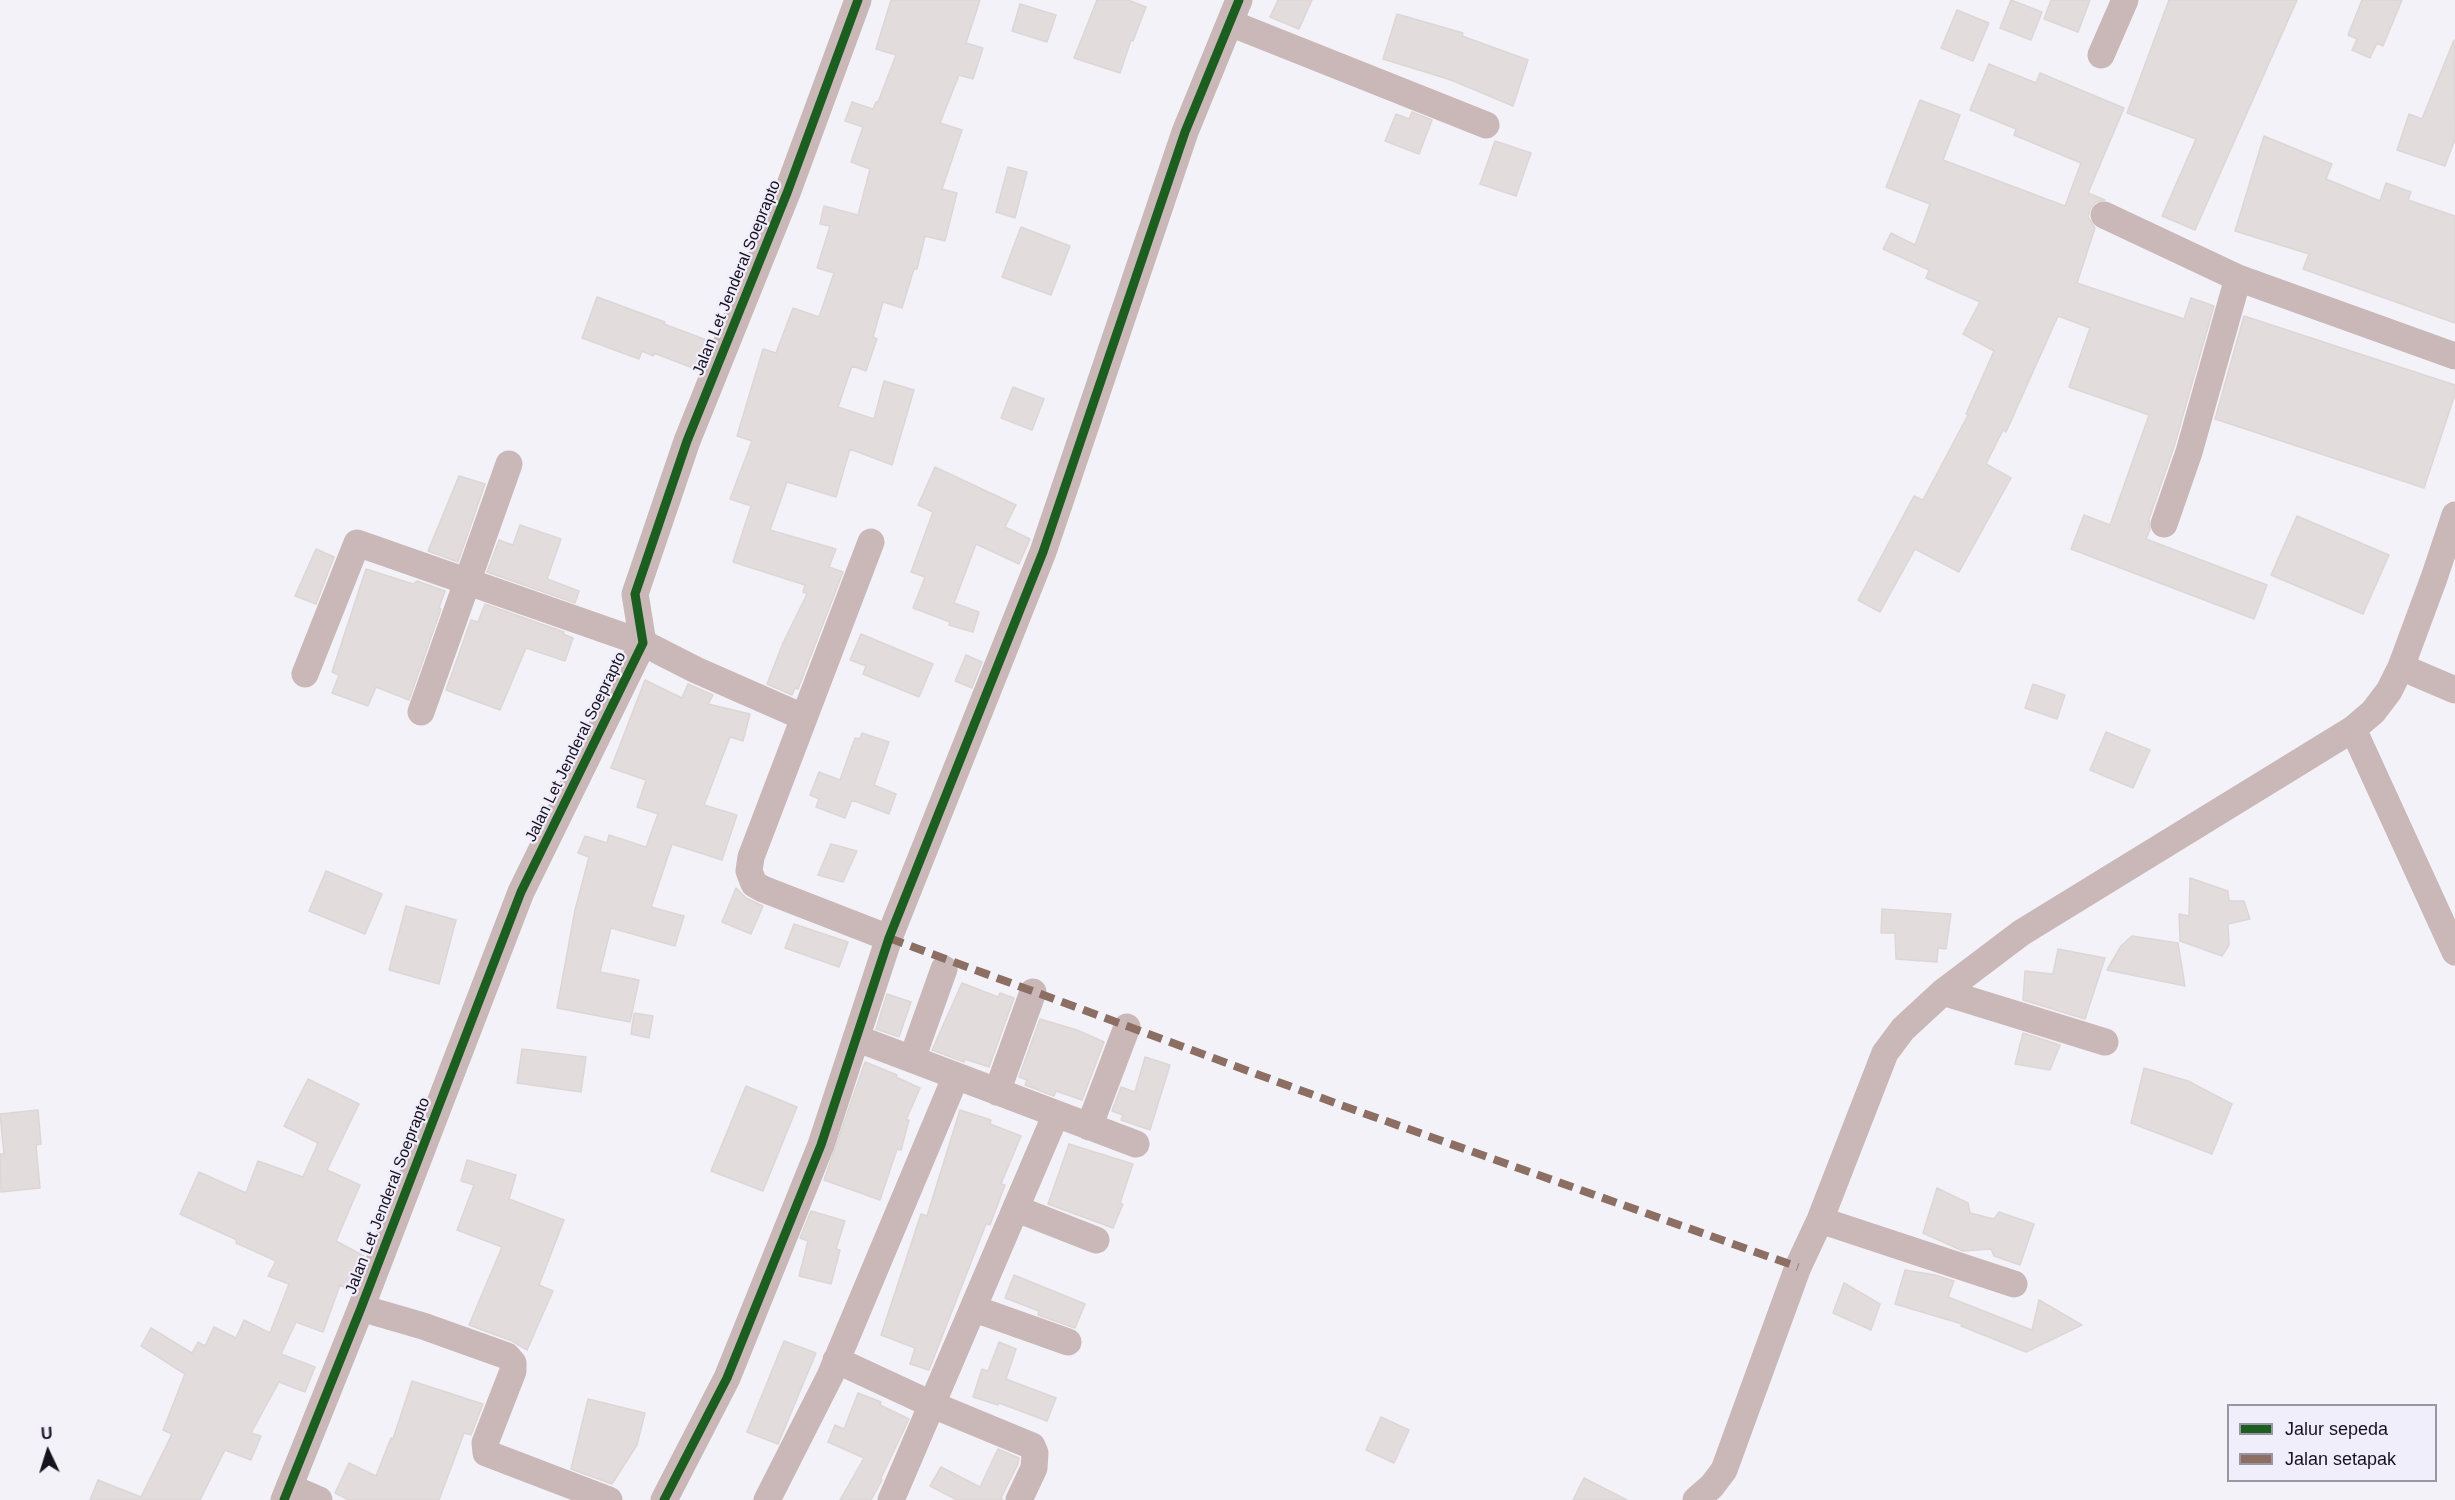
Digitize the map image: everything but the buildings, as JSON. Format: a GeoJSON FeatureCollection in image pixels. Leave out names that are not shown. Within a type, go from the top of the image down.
{"type":"FeatureCollection","features":[{"type":"Feature","properties":{"kind":"street","name":"Jalan Let Jenderal Soeprapto"},"geometry":{"type":"LineString","coordinates":[[286,1494],[361,1308],[521,892],[643,643],[635,594],[687,441],[788,193],[858,0]]}},
{"type":"Feature","properties":{"kind":"street"},"geometry":{"type":"LineString","coordinates":[[2101,55],[2125,0]]}},
{"type":"Feature","properties":{"kind":"street"},"geometry":{"type":"LineString","coordinates":[[664,1500],[727,1378],[821,1145],[888,938],[1043,552],[1185,132],[1235,11],[1486,125]]}},
{"type":"Feature","properties":{"kind":"street"},"geometry":{"type":"LineString","coordinates":[[2104,215],[2238,278],[2455,356]]}},
{"type":"Feature","properties":{"kind":"street"},"geometry":{"type":"LineString","coordinates":[[2164,524],[2189,452],[2238,278]]}},
{"type":"Feature","properties":{"kind":"street"},"geometry":{"type":"LineString","coordinates":[[421,712],[509,464]]}},
{"type":"Feature","properties":{"kind":"street"},"geometry":{"type":"LineString","coordinates":[[1696,1500],[1712,1486],[1724,1470],[1782,1307],[1820,1220],[1885,1053],[1903,1029],[1943,992],[2021,933],[2353,729],[2373,712],[2389,691],[2401,667],[2455,515]]}},
{"type":"Feature","properties":{"kind":"street"},"geometry":{"type":"LineString","coordinates":[[871,542],[751,857],[749,872],[754,884],[763,889],[888,938]]}},
{"type":"Feature","properties":{"kind":"street"},"geometry":{"type":"LineString","coordinates":[[305,674],[357,543],[643,643],[696,670],[803,717]]}},
{"type":"Feature","properties":{"kind":"street"},"geometry":{"type":"LineString","coordinates":[[2401,667],[2455,690]]}},
{"type":"Feature","properties":{"kind":"street"},"geometry":{"type":"LineString","coordinates":[[2353,729],[2455,952]]}},
{"type":"Feature","properties":{"kind":"street"},"geometry":{"type":"LineString","coordinates":[[912,1059],[944,969]]}},
{"type":"Feature","properties":{"kind":"street"},"geometry":{"type":"LineString","coordinates":[[998,1092],[1033,992]]}},
{"type":"Feature","properties":{"kind":"street"},"geometry":{"type":"LineString","coordinates":[[1943,992],[2105,1042]]}},
{"type":"Feature","properties":{"kind":"street"},"geometry":{"type":"LineString","coordinates":[[1089,1127],[1127,1026]]}},
{"type":"Feature","properties":{"kind":"street"},"geometry":{"type":"LineString","coordinates":[[856,1038],[1136,1144]]}},
{"type":"Feature","properties":{"kind":"street"},"geometry":{"type":"LineString","coordinates":[[766,1500],[836,1360],[956,1076]]}},
{"type":"Feature","properties":{"kind":"street"},"geometry":{"type":"LineString","coordinates":[[891,1500],[975,1309],[1056,1114]]}},
{"type":"Feature","properties":{"kind":"street"},"geometry":{"type":"LineString","coordinates":[[1017,1209],[1096,1240]]}},
{"type":"Feature","properties":{"kind":"street"},"geometry":{"type":"LineString","coordinates":[[1820,1220],[2014,1284]]}},
{"type":"Feature","properties":{"kind":"street"},"geometry":{"type":"LineString","coordinates":[[361,1308],[423,1326],[507,1356],[513,1363],[513,1371],[484,1445],[486,1453],[609,1500]]}},
{"type":"Feature","properties":{"kind":"street"},"geometry":{"type":"LineString","coordinates":[[975,1309],[1068,1342]]}},
{"type":"Feature","properties":{"kind":"street"},"geometry":{"type":"LineString","coordinates":[[836,1360],[933,1405],[1032,1446],[1035,1453],[1034,1468],[1019,1500]]}},
{"type":"Feature","properties":{"kind":"street"},"geometry":{"type":"LineString","coordinates":[[286,1494],[320,1500]]}},
{"type":"Feature","properties":{"kind":"marked path"},"geometry":{"type":"LineString","coordinates":[[889,938],[1335,1103],[1798,1267]]}},
{"type":"Feature","properties":{"kind":"cycle path"},"geometry":{"type":"LineString","coordinates":[[284,1500],[361,1308],[521,892],[643,643],[635,594],[687,441],[787,193],[858,0]]}},
{"type":"Feature","properties":{"kind":"cycle path"},"geometry":{"type":"LineString","coordinates":[[664,1500],[727,1378],[821,1145],[889,938],[1043,552],[1185,132],[1239,0]]}}]}
